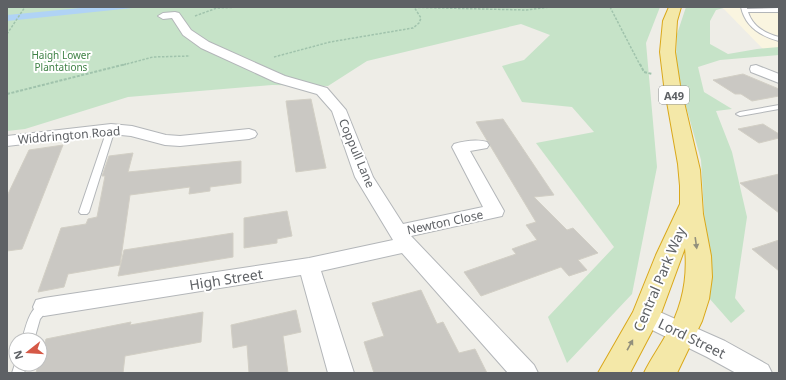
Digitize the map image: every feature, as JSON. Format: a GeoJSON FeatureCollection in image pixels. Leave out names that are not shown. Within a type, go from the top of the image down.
{"type":"FeatureCollection","features":[{"type":"Feature","properties":{"kind":"highway","name":"Central Park Way"},"geometry":{"type":"LineString","coordinates":[[675,7],[672,13],[668,36],[670,78],[691,182],[691,204],[700,268],[696,295],[682,333]]}},
{"type":"Feature","properties":{"kind":"highway","name":"Central Park Way"},"geometry":{"type":"LineString","coordinates":[[614,373],[646,316],[666,261],[691,204]]}},
{"type":"Feature","properties":{"kind":"highway","name":"A49"},"geometry":{"type":"LineString","coordinates":[[660,373],[682,333]]}},
{"type":"Feature","properties":{"kind":"street","name":"Coppull Lane"},"geometry":{"type":"LineString","coordinates":[[176,16],[184,31],[193,39],[244,61],[280,79],[322,91],[339,110],[364,177],[402,239],[525,373]]}},
{"type":"Feature","properties":{"kind":"street"},"geometry":{"type":"LineString","coordinates":[[756,69],[779,79]]}},
{"type":"Feature","properties":{"kind":"street","name":"Widdrington Road"},"geometry":{"type":"LineString","coordinates":[[7,142],[111,129],[132,131],[165,140],[180,141],[227,142],[249,134]]}},
{"type":"Feature","properties":{"kind":"street","name":"Newton Close"},"geometry":{"type":"LineString","coordinates":[[402,239],[495,211],[460,147],[481,145]]}},
{"type":"Feature","properties":{"kind":"street","name":"High Street"},"geometry":{"type":"LineString","coordinates":[[44,307],[309,266],[402,239]]}},
{"type":"Feature","properties":{"kind":"street"},"geometry":{"type":"LineString","coordinates":[[309,266],[341,373]]}},
{"type":"Feature","properties":{"kind":"street","name":"Lord Street"},"geometry":{"type":"LineString","coordinates":[[646,316],[716,349],[759,373]]}},
{"type":"Feature","properties":{"kind":"lane"},"geometry":{"type":"LineString","coordinates":[[779,10],[744,9],[748,22],[756,29],[766,35],[779,39]]}},
{"type":"Feature","properties":{"kind":"lane"},"geometry":{"type":"LineString","coordinates":[[768,10],[779,16]]}},
{"type":"Feature","properties":{"kind":"lane"},"geometry":{"type":"LineString","coordinates":[[740,114],[779,107]]}},
{"type":"Feature","properties":{"kind":"lane"},"geometry":{"type":"LineString","coordinates":[[84,212],[111,129]]}},
{"type":"Feature","properties":{"kind":"lane"},"geometry":{"type":"LineString","coordinates":[[30,332],[35,317],[44,307]]}},
{"type":"Feature","properties":{"kind":"path"},"geometry":{"type":"LineString","coordinates":[[7,34],[25,7]]}},
{"type":"Feature","properties":{"kind":"path"},"geometry":{"type":"LineString","coordinates":[[176,16],[217,8],[242,7]]}},
{"type":"Feature","properties":{"kind":"path"},"geometry":{"type":"LineString","coordinates":[[398,7],[526,10],[550,7]]}},
{"type":"Feature","properties":{"kind":"path"},"geometry":{"type":"LineString","coordinates":[[244,61],[282,56],[330,42],[414,28],[422,18],[414,7]]}},
{"type":"Feature","properties":{"kind":"path"},"geometry":{"type":"LineString","coordinates":[[610,7],[644,72],[670,78]]}},
{"type":"Feature","properties":{"kind":"path"},"geometry":{"type":"LineString","coordinates":[[7,94],[153,57],[186,56]]}},
{"type":"Feature","properties":{"kind":"shaded area"},"geometry":{"type":"Polygon","coordinates":[[[722,7],[779,7],[779,49],[764,50],[722,7]]]}},
{"type":"Feature","properties":{"kind":"green space","name":"Haigh Lower Plantations"},"geometry":{"type":"Polygon","coordinates":[[[7,7],[660,7],[646,43],[657,167],[632,294],[567,363],[548,317],[614,247],[536,143],[594,132],[572,107],[522,102],[502,66],[524,60],[550,35],[521,24],[367,61],[328,86],[272,85],[128,97],[25,129],[7,131],[7,7]]]}},
{"type":"Feature","properties":{"kind":"green space"},"geometry":{"type":"Polygon","coordinates":[[[686,7],[727,7],[716,10],[710,21],[710,44],[728,54],[779,47],[779,55],[720,60],[698,67],[704,92],[732,109],[716,111],[732,152],[747,217],[735,298],[745,311],[731,323],[709,298],[701,160],[682,92],[676,59],[677,34],[686,7]]]}},
{"type":"Feature","properties":{"kind":"water"},"geometry":{"type":"Polygon","coordinates":[[[91,7],[142,7],[7,21],[7,15],[91,7]]]}},
{"type":"Feature","properties":{"kind":"building"},"geometry":{"type":"Polygon","coordinates":[[[743,74],[779,89],[779,96],[752,101],[741,94],[735,94],[713,80],[743,74]]]}},
{"type":"Feature","properties":{"kind":"building"},"geometry":{"type":"Polygon","coordinates":[[[311,99],[326,168],[296,172],[286,101],[311,99]]]}},
{"type":"Feature","properties":{"kind":"building"},"geometry":{"type":"Polygon","coordinates":[[[503,119],[554,195],[534,197],[567,230],[573,228],[598,253],[578,260],[587,270],[569,276],[561,267],[481,296],[464,272],[516,254],[512,249],[537,240],[526,225],[536,222],[476,122],[503,119]]]}},
{"type":"Feature","properties":{"kind":"building"},"geometry":{"type":"Polygon","coordinates":[[[763,124],[779,134],[779,138],[759,143],[738,129],[763,124]]]}},
{"type":"Feature","properties":{"kind":"building"},"geometry":{"type":"Polygon","coordinates":[[[63,145],[22,249],[7,251],[7,196],[29,150],[63,145]]]}},
{"type":"Feature","properties":{"kind":"building"},"geometry":{"type":"Polygon","coordinates":[[[133,153],[128,172],[241,161],[241,183],[210,187],[210,191],[189,194],[190,187],[130,195],[120,265],[68,274],[64,287],[38,292],[61,228],[86,224],[88,219],[97,217],[105,176],[102,176],[109,156],[133,153]]]}},
{"type":"Feature","properties":{"kind":"building"},"geometry":{"type":"Polygon","coordinates":[[[779,174],[779,213],[740,183],[779,174]]]}},
{"type":"Feature","properties":{"kind":"building"},"geometry":{"type":"Polygon","coordinates":[[[287,211],[292,236],[277,239],[277,243],[244,248],[244,218],[287,211]]]}},
{"type":"Feature","properties":{"kind":"building"},"geometry":{"type":"Polygon","coordinates":[[[233,233],[233,257],[118,276],[124,250],[233,233]]]}},
{"type":"Feature","properties":{"kind":"building"},"geometry":{"type":"Polygon","coordinates":[[[779,240],[779,271],[752,249],[779,240]]]}},
{"type":"Feature","properties":{"kind":"building"},"geometry":{"type":"Polygon","coordinates":[[[421,290],[437,324],[443,322],[459,353],[475,349],[487,373],[374,373],[364,342],[384,336],[372,303],[421,290]]]}},
{"type":"Feature","properties":{"kind":"building"},"geometry":{"type":"Polygon","coordinates":[[[296,310],[301,332],[283,336],[288,373],[249,373],[247,345],[233,348],[231,325],[296,310]]]}},
{"type":"Feature","properties":{"kind":"building"},"geometry":{"type":"Polygon","coordinates":[[[203,312],[201,342],[125,356],[123,373],[36,373],[48,372],[48,339],[131,322],[130,325],[203,312]]]}}]}
